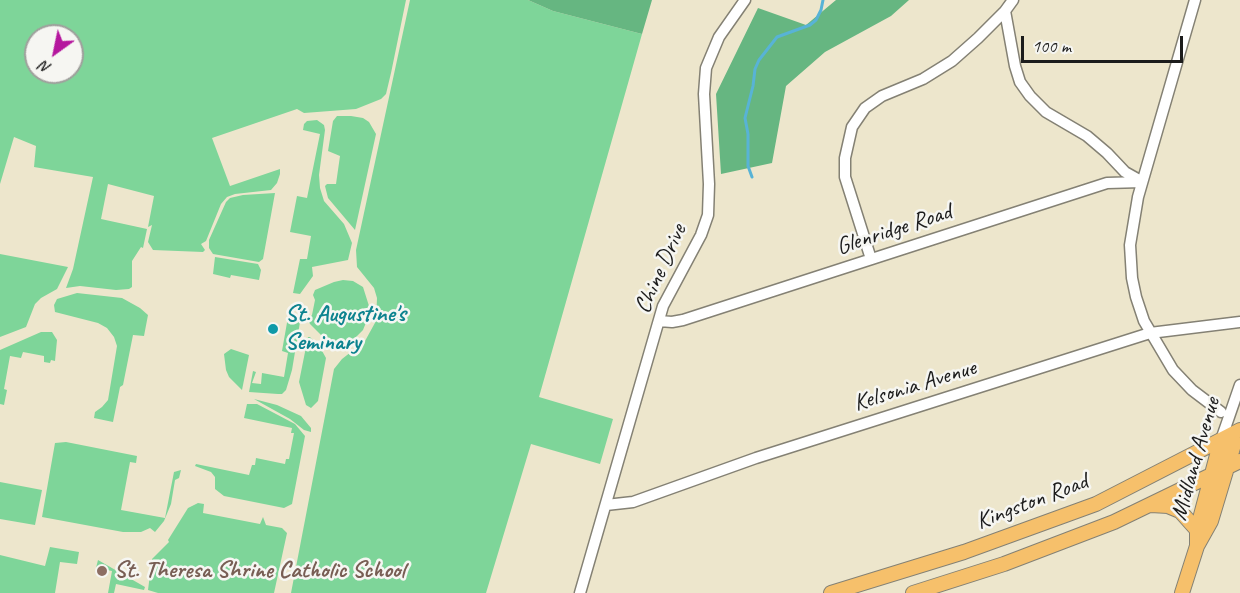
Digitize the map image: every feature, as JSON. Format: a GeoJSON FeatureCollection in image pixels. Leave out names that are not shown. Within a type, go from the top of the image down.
{"type":"FeatureCollection","features":[{"type":"Feature","properties":{"kind":"main road","name":"Kingston Road"},"geometry":{"type":"LineString","coordinates":[[831,593],[964,552],[1096,504],[1221,440],[1239,428]]}},
{"type":"Feature","properties":{"kind":"main road","name":"Midland Avenue"},"geometry":{"type":"LineString","coordinates":[[1182,593],[1197,546],[1211,522],[1239,428]]}},
{"type":"Feature","properties":{"kind":"main road","name":"Midland Avenue"},"geometry":{"type":"LineString","coordinates":[[1197,546],[1197,530],[1221,440]]}},
{"type":"Feature","properties":{"kind":"main road","name":"Kingston Road"},"geometry":{"type":"LineString","coordinates":[[913,593],[1004,564],[1114,522],[1240,461]]}},
{"type":"Feature","properties":{"kind":"main road"},"geometry":{"type":"LineString","coordinates":[[1150,505],[1168,506],[1180,511],[1197,530]]}},
{"type":"Feature","properties":{"kind":"street","name":"Chine Drive"},"geometry":{"type":"LineString","coordinates":[[580,593],[659,321],[671,288],[701,235],[708,215],[709,184],[704,94],[706,69],[719,37],[745,0]]}},
{"type":"Feature","properties":{"kind":"street"},"geometry":{"type":"LineString","coordinates":[[871,259],[845,177],[845,158],[852,127],[865,108],[882,96],[923,79],[952,61],[1005,11],[1013,0]]}},
{"type":"Feature","properties":{"kind":"street"},"geometry":{"type":"LineString","coordinates":[[1195,0],[1142,182],[1130,245],[1136,297],[1150,333],[1180,378],[1198,396],[1221,412]]}},
{"type":"Feature","properties":{"kind":"street"},"geometry":{"type":"LineString","coordinates":[[1005,11],[1015,66],[1020,82],[1030,96],[1046,112],[1087,136],[1125,172],[1142,182]]}},
{"type":"Feature","properties":{"kind":"street","name":"Glenridge Road"},"geometry":{"type":"LineString","coordinates":[[659,321],[683,320],[1107,183],[1142,182]]}},
{"type":"Feature","properties":{"kind":"street","name":"Kelsonia Avenue"},"geometry":{"type":"LineString","coordinates":[[606,505],[633,502],[756,458],[1150,333],[1240,322]]}},
{"type":"Feature","properties":{"kind":"street","name":"Midland Avenue"},"geometry":{"type":"LineString","coordinates":[[1221,440],[1240,385]]}},
{"type":"Feature","properties":{"kind":"green space"},"geometry":{"type":"Polygon","coordinates":[[[0,0],[406,0],[386,94],[381,99],[356,109],[304,113],[297,109],[212,138],[230,186],[280,169],[280,174],[271,190],[227,197],[221,204],[206,241],[201,244],[205,250],[203,252],[153,250],[148,242],[152,225],[148,227],[154,196],[108,184],[101,219],[147,229],[143,248],[141,247],[132,261],[132,287],[129,289],[80,286],[66,288],[73,269],[93,177],[34,167],[36,146],[14,137],[0,184],[0,0]]]}},
{"type":"Feature","properties":{"kind":"green space"},"geometry":{"type":"Polygon","coordinates":[[[410,0],[528,0],[553,11],[642,34],[539,397],[613,419],[600,464],[531,444],[486,593],[291,593],[334,369],[342,359],[365,341],[376,321],[377,298],[374,288],[357,267],[356,250],[410,0]]]}},
{"type":"Feature","properties":{"kind":"green space"},"geometry":{"type":"Polygon","coordinates":[[[528,0],[652,0],[642,34],[553,11],[528,0]]]}},
{"type":"Feature","properties":{"kind":"green space"},"geometry":{"type":"Polygon","coordinates":[[[836,0],[909,0],[891,16],[825,52],[786,86],[772,163],[721,174],[716,94],[758,8],[806,25],[836,0]]]}},
{"type":"Feature","properties":{"kind":"green space"},"geometry":{"type":"Polygon","coordinates":[[[337,116],[363,118],[369,122],[376,134],[355,230],[328,198],[325,186],[336,184],[340,156],[328,151],[333,121],[337,116]]]}},
{"type":"Feature","properties":{"kind":"green space"},"geometry":{"type":"Polygon","coordinates":[[[317,120],[324,125],[325,130],[319,175],[320,188],[324,201],[344,224],[352,243],[348,260],[312,267],[313,276],[300,294],[293,293],[300,259],[307,259],[311,236],[290,232],[297,196],[307,198],[320,134],[303,130],[304,124],[307,121],[317,120]]]}},
{"type":"Feature","properties":{"kind":"green space"},"geometry":{"type":"Polygon","coordinates":[[[275,193],[263,259],[259,262],[213,254],[209,248],[209,240],[230,198],[275,193]]]}},
{"type":"Feature","properties":{"kind":"green space"},"geometry":{"type":"Polygon","coordinates":[[[0,254],[68,267],[57,289],[35,304],[26,327],[0,337],[0,254]]]}},
{"type":"Feature","properties":{"kind":"green space"},"geometry":{"type":"Polygon","coordinates":[[[215,257],[258,264],[261,270],[259,280],[213,274],[215,257]]]}},
{"type":"Feature","properties":{"kind":"green space"},"geometry":{"type":"Polygon","coordinates":[[[343,280],[353,281],[363,287],[369,306],[369,315],[363,330],[350,343],[340,347],[330,344],[308,320],[312,315],[315,290],[343,280]]]}},
{"type":"Feature","properties":{"kind":"green space"},"geometry":{"type":"Polygon","coordinates":[[[77,293],[122,298],[148,315],[144,336],[133,335],[113,422],[94,418],[95,412],[108,400],[117,346],[114,337],[107,328],[98,323],[55,312],[54,305],[57,299],[77,293]]]}},
{"type":"Feature","properties":{"kind":"green space"},"geometry":{"type":"Polygon","coordinates":[[[288,317],[300,322],[292,370],[286,390],[282,394],[249,392],[253,371],[256,372],[252,383],[261,384],[262,373],[284,377],[288,353],[282,351],[288,317]]]}},
{"type":"Feature","properties":{"kind":"green space"},"geometry":{"type":"Polygon","coordinates":[[[41,332],[52,332],[57,340],[55,361],[44,362],[44,356],[23,352],[21,358],[10,356],[4,389],[7,390],[4,405],[0,404],[0,350],[41,332]]]}},
{"type":"Feature","properties":{"kind":"green space"},"geometry":{"type":"Polygon","coordinates":[[[308,337],[321,349],[326,358],[318,401],[311,408],[306,405],[299,382],[308,337]]]}},
{"type":"Feature","properties":{"kind":"green space"},"geometry":{"type":"Polygon","coordinates":[[[231,349],[249,355],[242,390],[229,377],[226,370],[224,354],[231,349]]]}},
{"type":"Feature","properties":{"kind":"green space"},"geometry":{"type":"Polygon","coordinates":[[[254,399],[277,405],[301,416],[311,428],[311,432],[304,430],[290,419],[254,399]]]}},
{"type":"Feature","properties":{"kind":"green space"},"geometry":{"type":"Polygon","coordinates":[[[247,404],[257,404],[295,424],[305,436],[292,504],[284,508],[224,496],[215,489],[215,477],[211,472],[195,466],[196,464],[249,475],[256,458],[285,464],[286,459],[289,459],[294,433],[291,433],[292,428],[244,418],[247,404]]]}},
{"type":"Feature","properties":{"kind":"green space"},"geometry":{"type":"Polygon","coordinates":[[[66,442],[137,456],[136,463],[130,462],[121,510],[165,518],[174,472],[181,470],[179,478],[175,480],[171,504],[164,521],[155,532],[150,528],[141,532],[123,532],[42,517],[55,443],[66,442]]]}},
{"type":"Feature","properties":{"kind":"green space"},"geometry":{"type":"Polygon","coordinates":[[[0,482],[42,490],[35,525],[0,519],[0,482]]]}},
{"type":"Feature","properties":{"kind":"green space"},"geometry":{"type":"Polygon","coordinates":[[[198,503],[204,504],[203,513],[260,524],[263,517],[266,525],[282,528],[287,533],[274,593],[158,593],[148,590],[152,559],[169,542],[168,540],[188,508],[198,503]]]}},
{"type":"Feature","properties":{"kind":"green space"},"geometry":{"type":"Polygon","coordinates":[[[50,547],[79,552],[77,564],[60,562],[55,593],[0,593],[0,555],[45,566],[50,547]]]}},
{"type":"Feature","properties":{"kind":"green space"},"geometry":{"type":"Polygon","coordinates":[[[98,560],[145,587],[144,590],[116,584],[114,593],[108,593],[112,571],[96,568],[98,560]]]}},
{"type":"Feature","properties":{"kind":"waterway"},"geometry":{"type":"LineString","coordinates":[[752,177],[748,166],[748,134],[745,118],[755,69],[759,60],[777,37],[810,25],[816,20],[823,0]]}},
{"type":"Feature","properties":{"kind":"place","name":"St. Augustine's Seminary"},"geometry":{"type":"Point","coordinates":[273,329]}},
{"type":"Feature","properties":{"kind":"place","name":"St. Theresa Shrine Catholic School"},"geometry":{"type":"Point","coordinates":[102,571]}}]}
